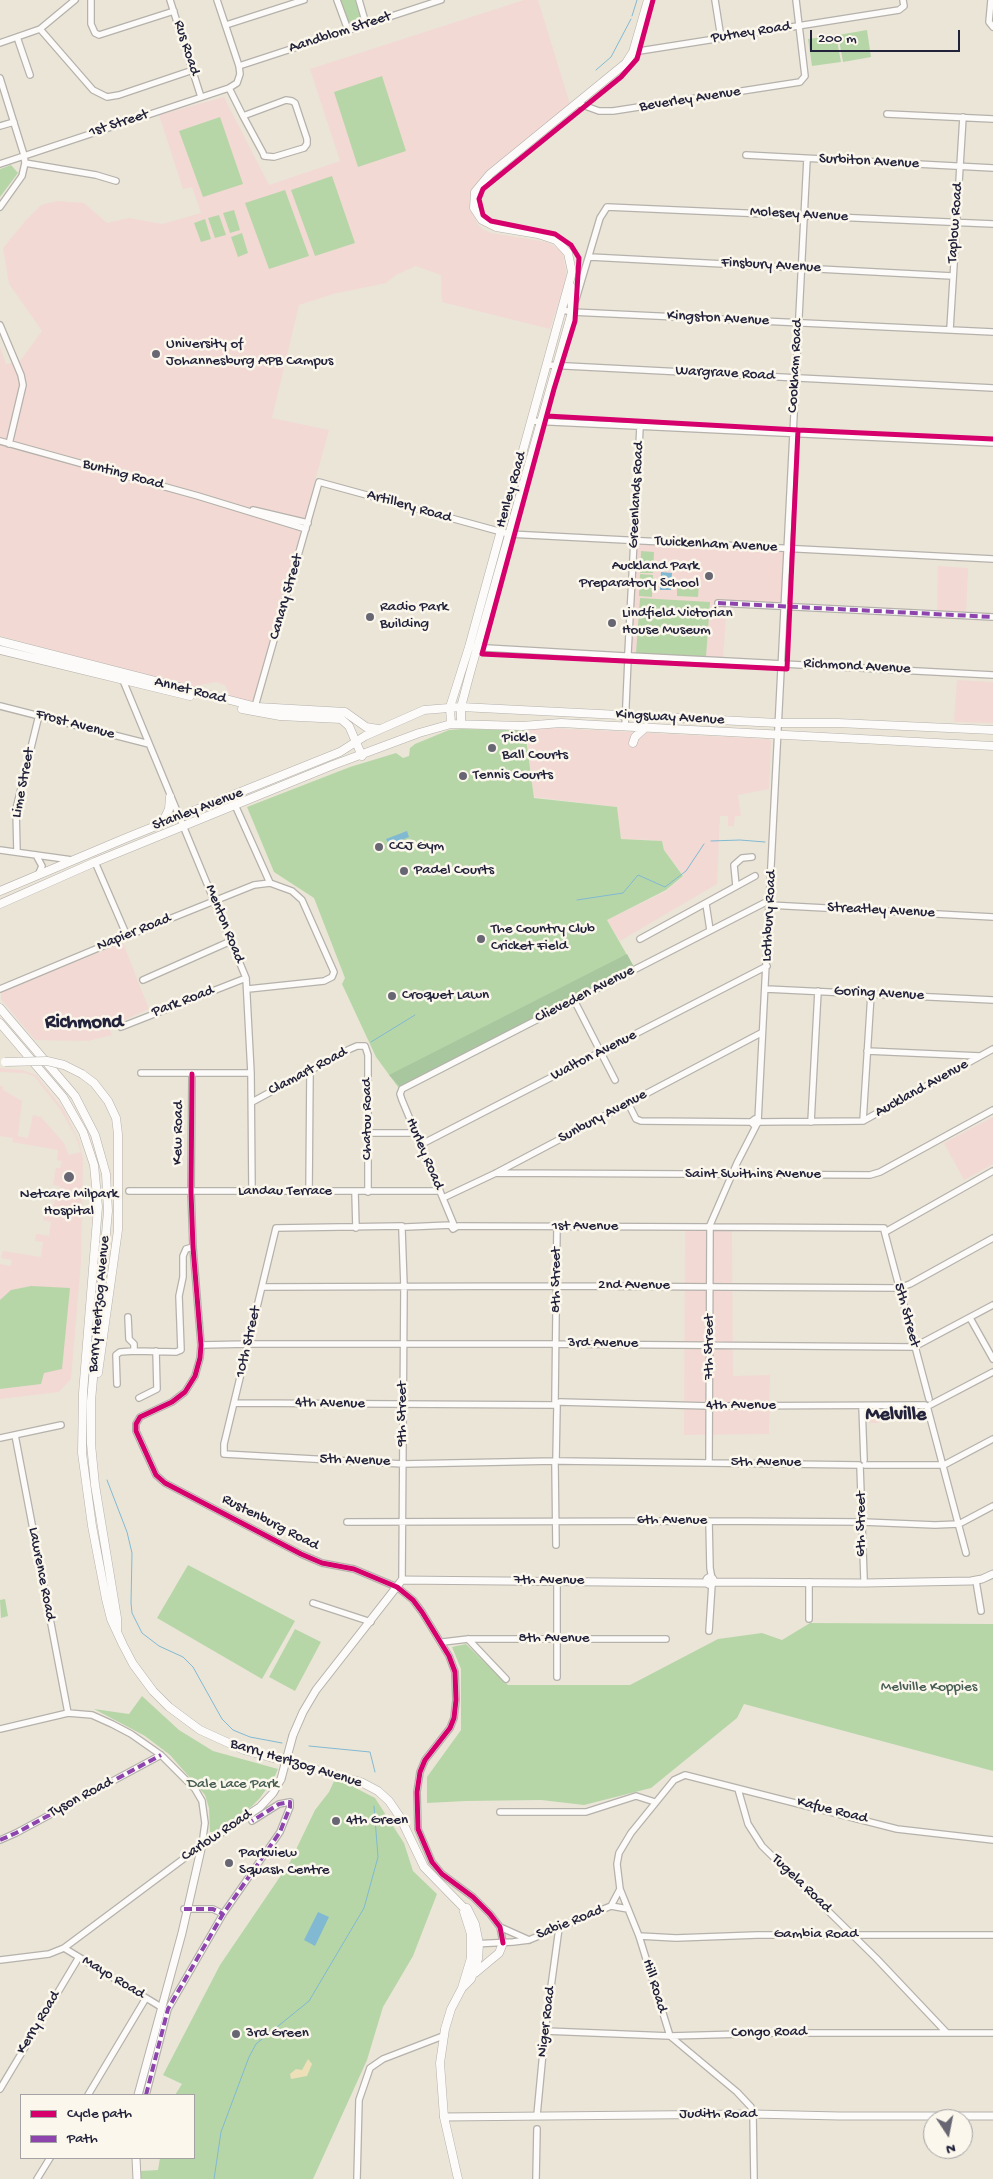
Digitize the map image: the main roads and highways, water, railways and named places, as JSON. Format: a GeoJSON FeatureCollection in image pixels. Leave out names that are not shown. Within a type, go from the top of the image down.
{"type":"FeatureCollection","features":[{"type":"Feature","properties":{"kind":"main road"},"geometry":{"type":"LineString","coordinates":[[571,280],[570,258],[560,243],[552,238],[538,234],[488,224],[477,214],[473,201],[475,192],[483,180],[626,63],[633,52],[648,0]]}},
{"type":"Feature","properties":{"kind":"main road","name":"Henley Road"},"geometry":{"type":"LineString","coordinates":[[450,724],[450,707],[473,648],[509,534],[557,365],[572,309],[571,280]]}},
{"type":"Feature","properties":{"kind":"main road","name":"Henley Road"},"geometry":{"type":"LineString","coordinates":[[461,724],[461,707],[500,532],[571,280]]}},
{"type":"Feature","properties":{"kind":"main road","name":"Annet Road"},"geometry":{"type":"LineString","coordinates":[[0,641],[122,676]]}},
{"type":"Feature","properties":{"kind":"main road","name":"Annet Road"},"geometry":{"type":"LineString","coordinates":[[0,650],[122,676],[280,716],[337,718],[349,726],[362,756]]}},
{"type":"Feature","properties":{"kind":"main road","name":"Kingsway Avenue"},"geometry":{"type":"LineString","coordinates":[[355,742],[378,729],[417,712],[450,707],[778,723],[838,723],[993,730]]}},
{"type":"Feature","properties":{"kind":"main road","name":"Annet Road"},"geometry":{"type":"LineString","coordinates":[[255,709],[345,712],[366,727],[378,729]]}},
{"type":"Feature","properties":{"kind":"main road","name":"Kingsway Avenue"},"geometry":{"type":"LineString","coordinates":[[362,756],[419,733],[450,724],[522,726],[561,723],[993,746]]}},
{"type":"Feature","properties":{"kind":"main road"},"geometry":{"type":"LineString","coordinates":[[633,743],[635,737],[646,727]]}},
{"type":"Feature","properties":{"kind":"main road","name":"Stanley Avenue"},"geometry":{"type":"LineString","coordinates":[[0,891],[340,752],[355,742]]}},
{"type":"Feature","properties":{"kind":"main road","name":"Stanley Avenue"},"geometry":{"type":"LineString","coordinates":[[0,904],[95,862],[362,756]]}},
{"type":"Feature","properties":{"kind":"main road"},"geometry":{"type":"LineString","coordinates":[[162,824],[169,810],[170,797]]}},
{"type":"Feature","properties":{"kind":"main road","name":"Barry Hertzog Avenue"},"geometry":{"type":"LineString","coordinates":[[0,1008],[75,1096],[90,1122],[102,1153],[107,1186],[108,1211],[91,1414],[92,1461],[117,1618],[117,1632]]}},
{"type":"Feature","properties":{"kind":"main road","name":"Barry Hertzog Avenue"},"geometry":{"type":"LineString","coordinates":[[0,1023],[63,1097],[82,1132],[94,1165],[98,1206],[83,1393],[82,1453],[85,1483],[102,1582],[111,1619],[117,1632],[133,1664],[153,1691],[169,1707],[200,1730],[244,1750],[344,1776],[378,1791],[400,1817],[426,1870],[464,1908],[467,1908],[474,1920],[478,1959],[474,1974],[467,1986],[462,1988]]}},
{"type":"Feature","properties":{"kind":"main road"},"geometry":{"type":"LineString","coordinates":[[2,1062],[56,1062],[82,1074],[101,1091],[112,1108],[118,1126],[118,1230],[91,1414]]}},
{"type":"Feature","properties":{"kind":"main road"},"geometry":{"type":"LineString","coordinates":[[474,1974],[499,1953],[503,1943]]}},
{"type":"Feature","properties":{"kind":"main road","name":"Barry Hertzog Avenue"},"geometry":{"type":"LineString","coordinates":[[458,2179],[444,2117],[440,2069],[443,2036],[448,2016],[462,1988],[476,1944]]}},
{"type":"Feature","properties":{"kind":"water"},"geometry":{"type":"Polygon","coordinates":[[[661,572],[672,573],[671,590],[660,590],[661,572]]]}},
{"type":"Feature","properties":{"kind":"water"},"geometry":{"type":"Polygon","coordinates":[[[407,831],[409,837],[389,845],[386,839],[407,831]]]}},
{"type":"Feature","properties":{"kind":"water"},"geometry":{"type":"Polygon","coordinates":[[[318,1912],[329,1917],[315,1946],[304,1940],[318,1912]]]}},
{"type":"Feature","properties":{"kind":"waterway"},"geometry":{"type":"LineString","coordinates":[[632,16],[637,0]]}},
{"type":"Feature","properties":{"kind":"waterway"},"geometry":{"type":"LineString","coordinates":[[596,70],[611,57],[631,19]]}},
{"type":"Feature","properties":{"kind":"waterway"},"geometry":{"type":"LineString","coordinates":[[711,841],[740,840],[765,842]]}},
{"type":"Feature","properties":{"kind":"waterway"},"geometry":{"type":"LineString","coordinates":[[577,900],[623,893],[638,875],[665,887],[686,871],[704,844]]}},
{"type":"Feature","properties":{"kind":"waterway"},"geometry":{"type":"LineString","coordinates":[[371,1042],[415,1015]]}},
{"type":"Feature","properties":{"kind":"waterway"},"geometry":{"type":"LineString","coordinates":[[107,1480],[127,1532],[132,1553],[132,1613],[142,1633],[159,1646],[183,1657],[193,1667],[222,1719],[233,1730],[250,1737],[282,1743]]}},
{"type":"Feature","properties":{"kind":"waterway"},"geometry":{"type":"LineString","coordinates":[[309,1746],[370,1752],[375,1772]]}},
{"type":"Feature","properties":{"kind":"waterway"},"geometry":{"type":"LineString","coordinates":[[214,2179],[221,2132],[249,2057],[256,2044],[309,2001],[364,1908],[378,1857],[374,1806]]}},
{"type":"Feature","properties":{"kind":"place","name":"University of Johannesburg APB Campus"},"geometry":{"type":"Point","coordinates":[156,354]}},
{"type":"Feature","properties":{"kind":"place","name":"Auckland Park Preparatory School"},"geometry":{"type":"Point","coordinates":[709,576]}},
{"type":"Feature","properties":{"kind":"place","name":"Radio Park Building"},"geometry":{"type":"Point","coordinates":[370,617]}},
{"type":"Feature","properties":{"kind":"place","name":"Lindfield Victorian House Museum"},"geometry":{"type":"Point","coordinates":[612,623]}},
{"type":"Feature","properties":{"kind":"place","name":"Pickle Ball Courts"},"geometry":{"type":"Point","coordinates":[492,748]}},
{"type":"Feature","properties":{"kind":"place","name":"Tennis Courts"},"geometry":{"type":"Point","coordinates":[463,776]}},
{"type":"Feature","properties":{"kind":"place","name":"CCJ Gym"},"geometry":{"type":"Point","coordinates":[379,847]}},
{"type":"Feature","properties":{"kind":"place","name":"Padel Courts"},"geometry":{"type":"Point","coordinates":[404,871]}},
{"type":"Feature","properties":{"kind":"place","name":"The Country Club Cricket Field"},"geometry":{"type":"Point","coordinates":[481,939]}},
{"type":"Feature","properties":{"kind":"place","name":"Croquet Lawn"},"geometry":{"type":"Point","coordinates":[392,996]}},
{"type":"Feature","properties":{"kind":"place","name":"Netcare Milpark Hospital"},"geometry":{"type":"Point","coordinates":[69,1177]}},
{"type":"Feature","properties":{"kind":"place","name":"4th Green"},"geometry":{"type":"Point","coordinates":[336,1821]}},
{"type":"Feature","properties":{"kind":"place","name":"Parkview Squash Centre"},"geometry":{"type":"Point","coordinates":[229,1863]}},
{"type":"Feature","properties":{"kind":"place","name":"3rd Green"},"geometry":{"type":"Point","coordinates":[236,2034]}},
{"type":"Feature","properties":{"kind":"district","name":"Richmond"},"geometry":{"type":"Point","coordinates":[84,1024]}},
{"type":"Feature","properties":{"kind":"district","name":"Melville"},"geometry":{"type":"Point","coordinates":[896,1416]}},
{"type":"Feature","properties":{"kind":"park label","name":"Melville Koppies"},"geometry":{"type":"Point","coordinates":[929,1688]}},
{"type":"Feature","properties":{"kind":"park label","name":"Dale Lace Park"},"geometry":{"type":"Point","coordinates":[233,1785]}}]}
